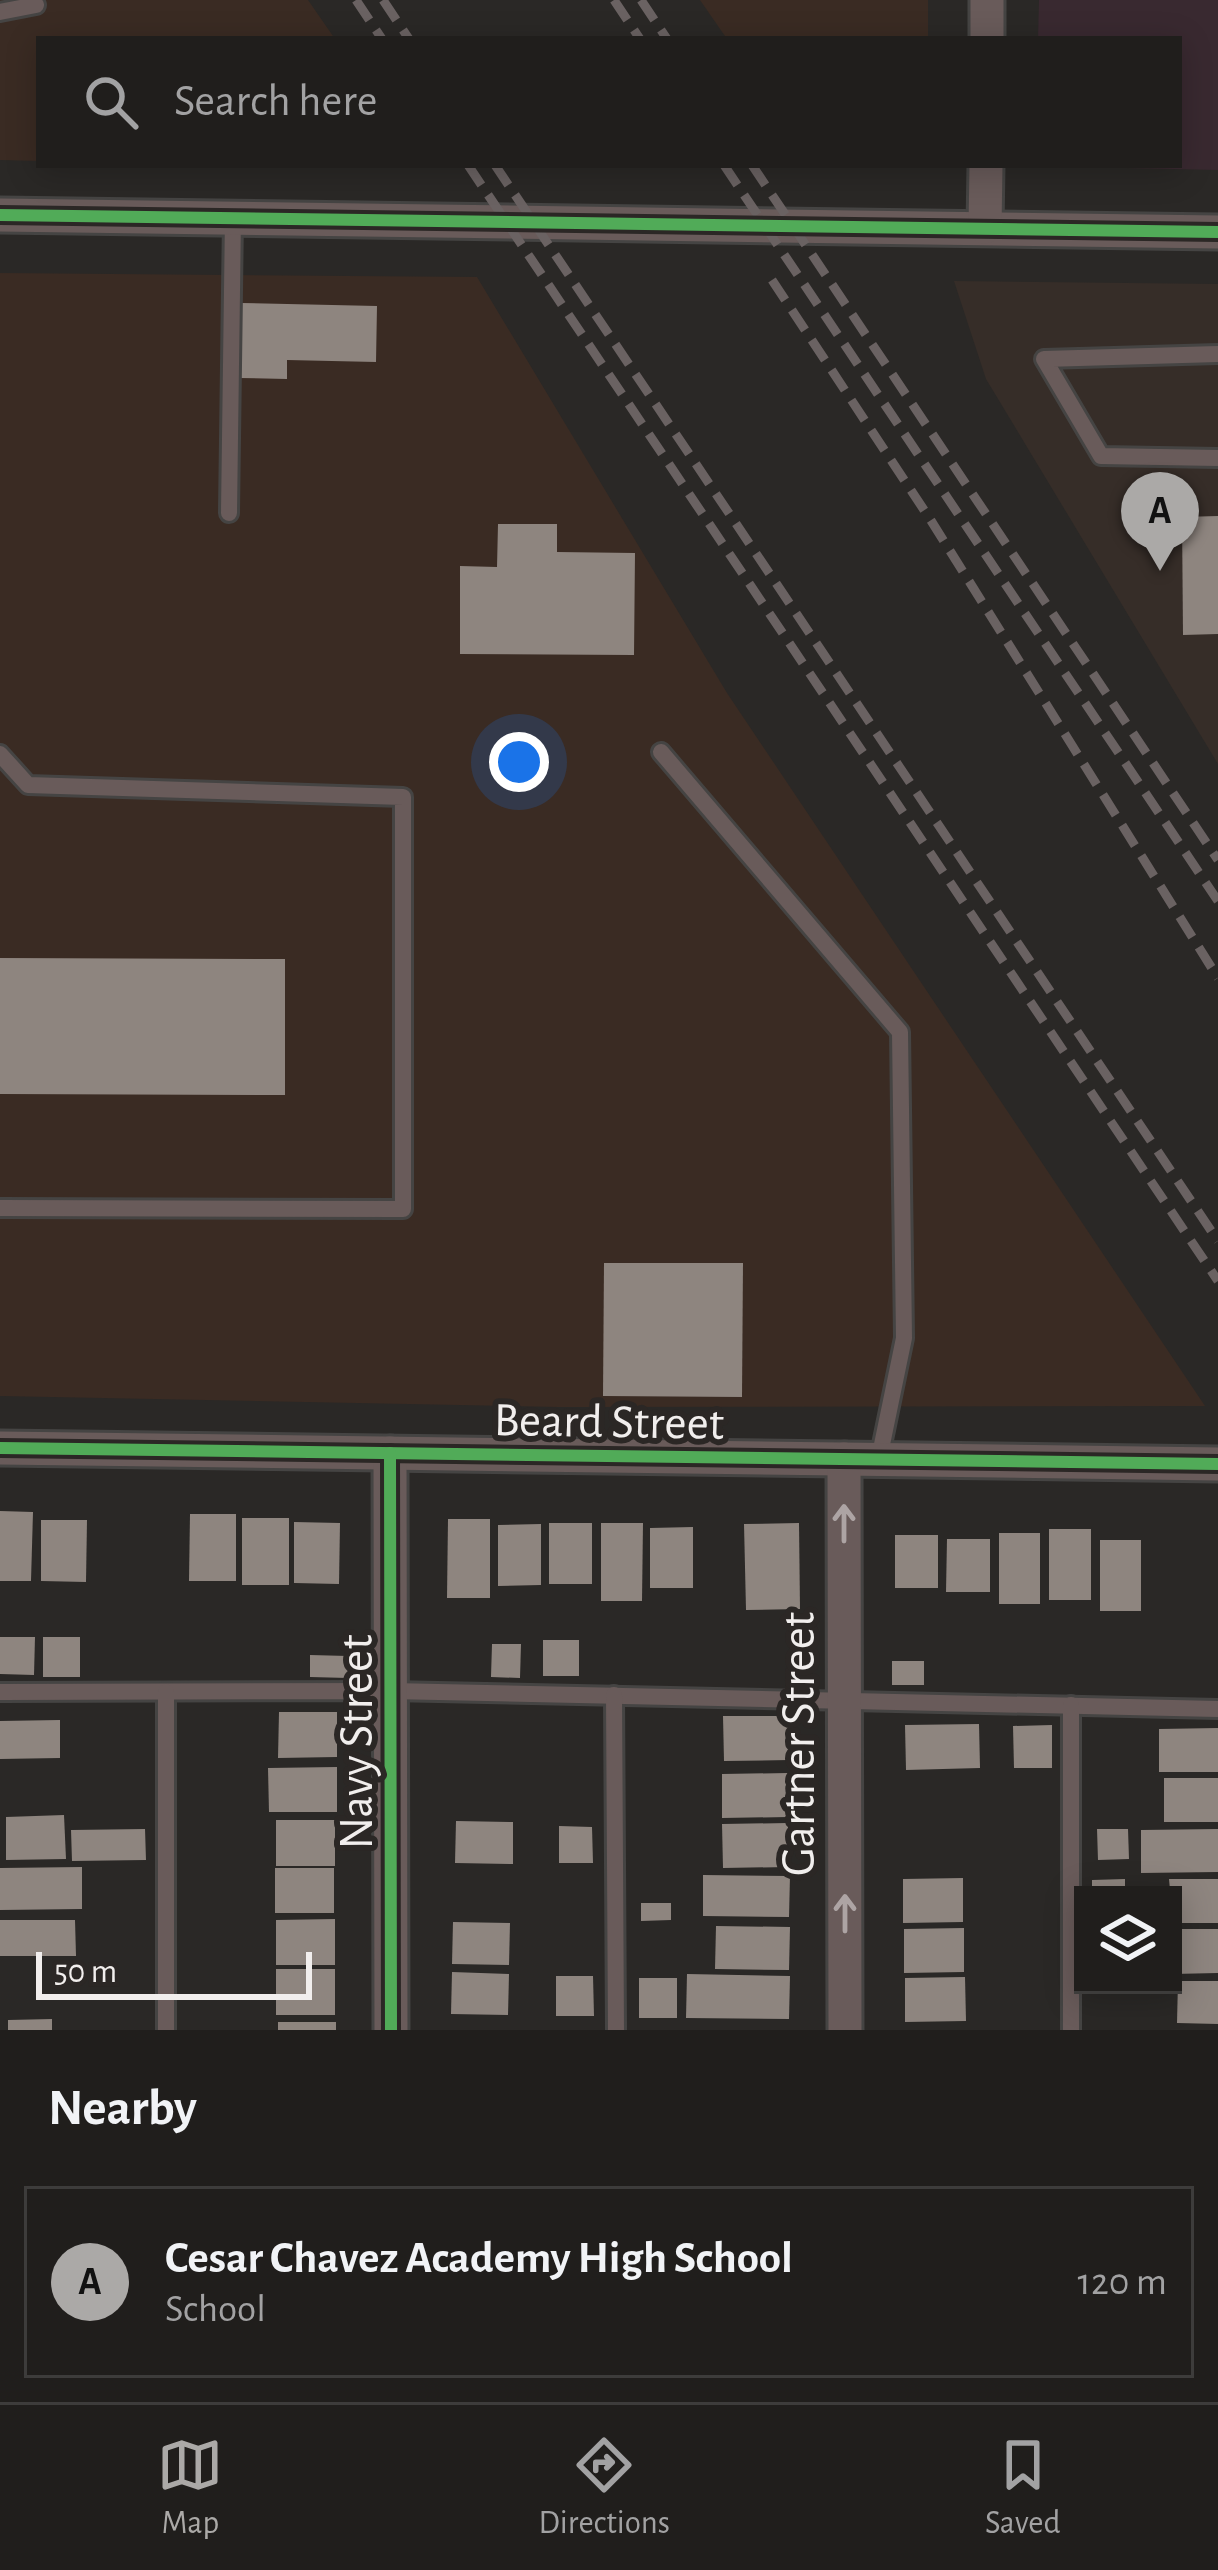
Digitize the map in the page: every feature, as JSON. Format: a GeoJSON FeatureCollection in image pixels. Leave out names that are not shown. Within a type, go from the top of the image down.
{"type":"FeatureCollection","features":[{"type":"Feature","properties":{"kind":"street"},"geometry":{"type":"LineString","coordinates":[[987,0],[987,36]]}},
{"type":"Feature","properties":{"kind":"street"},"geometry":{"type":"LineString","coordinates":[[985,227],[986,168]]}},
{"type":"Feature","properties":{"kind":"street"},"geometry":{"type":"LineString","coordinates":[[0,215],[1218,232]]}},
{"type":"Feature","properties":{"kind":"street","name":"Beard Street"},"geometry":{"type":"LineString","coordinates":[[0,1448],[1218,1464]]}},
{"type":"Feature","properties":{"kind":"street","name":"Navy Street"},"geometry":{"type":"LineString","coordinates":[[390,1454],[391,2030]]}},
{"type":"Feature","properties":{"kind":"street","name":"Gartner Street"},"geometry":{"type":"LineString","coordinates":[[844,1459],[845,2030]]}},
{"type":"Feature","properties":{"kind":"lane"},"geometry":{"type":"LineString","coordinates":[[0,12],[36,5]]}},
{"type":"Feature","properties":{"kind":"lane"},"geometry":{"type":"LineString","coordinates":[[229,513],[233,216]]}},
{"type":"Feature","properties":{"kind":"lane"},"geometry":{"type":"LineString","coordinates":[[1218,354],[1044,359],[1102,456],[1218,458]]}},
{"type":"Feature","properties":{"kind":"lane"},"geometry":{"type":"LineString","coordinates":[[661,752],[900,1032],[904,1338],[879,1459]]}},
{"type":"Feature","properties":{"kind":"lane"},"geometry":{"type":"LineString","coordinates":[[0,754],[28,785],[403,797],[403,1209],[0,1208]]}},
{"type":"Feature","properties":{"kind":"lane"},"geometry":{"type":"LineString","coordinates":[[0,1692],[391,1691],[1218,1709]]}},
{"type":"Feature","properties":{"kind":"lane"},"geometry":{"type":"LineString","coordinates":[[166,1692],[166,2030]]}},
{"type":"Feature","properties":{"kind":"lane"},"geometry":{"type":"LineString","coordinates":[[614,1695],[616,2030]]}},
{"type":"Feature","properties":{"kind":"lane"},"geometry":{"type":"LineString","coordinates":[[1071,1705],[1071,2030]]}},
{"type":"Feature","properties":{"kind":"shaded area"},"geometry":{"type":"Polygon","coordinates":[[[0,0],[308,0],[333,36],[36,36],[36,161],[0,160],[0,0]]]}},
{"type":"Feature","properties":{"kind":"shaded area"},"geometry":{"type":"Polygon","coordinates":[[[700,0],[928,0],[928,36],[725,36],[700,0]]]}},
{"type":"Feature","properties":{"kind":"shaded area"},"geometry":{"type":"Polygon","coordinates":[[[1039,0],[1218,0],[1218,170],[1126,168],[1182,168],[1182,36],[1038,36],[1039,0]]]}},
{"type":"Feature","properties":{"kind":"shaded area"},"geometry":{"type":"Polygon","coordinates":[[[0,273],[477,277],[727,693],[1205,1406],[559,1407],[0,1396],[0,273]]]}},
{"type":"Feature","properties":{"kind":"shaded area"},"geometry":{"type":"Polygon","coordinates":[[[954,281],[1218,284],[1218,764],[986,379],[954,281]]]}},
{"type":"Feature","properties":{"kind":"building"},"geometry":{"type":"Polygon","coordinates":[[[241,303],[377,306],[376,362],[287,360],[287,379],[239,378],[241,303]]]}},
{"type":"Feature","properties":{"kind":"building"},"geometry":{"type":"Polygon","coordinates":[[[1218,516],[1218,634],[1183,635],[1182,517],[1218,516]]]}},
{"type":"Feature","properties":{"kind":"building"},"geometry":{"type":"Polygon","coordinates":[[[498,524],[557,524],[557,552],[635,553],[634,655],[460,654],[460,566],[497,567],[498,524]]]}},
{"type":"Feature","properties":{"kind":"building"},"geometry":{"type":"Polygon","coordinates":[[[0,958],[285,959],[285,1095],[0,1094],[0,958]]]}},
{"type":"Feature","properties":{"kind":"building"},"geometry":{"type":"Polygon","coordinates":[[[604,1263],[743,1263],[742,1397],[603,1396],[604,1263]]]}},
{"type":"Feature","properties":{"kind":"building"},"geometry":{"type":"Polygon","coordinates":[[[0,1511],[33,1512],[31,1581],[0,1581],[0,1511]]]}},
{"type":"Feature","properties":{"kind":"building"},"geometry":{"type":"Polygon","coordinates":[[[190,1514],[236,1514],[236,1581],[189,1581],[190,1514]]]}},
{"type":"Feature","properties":{"kind":"building"},"geometry":{"type":"Polygon","coordinates":[[[242,1518],[289,1518],[289,1585],[242,1585],[242,1518]]]}},
{"type":"Feature","properties":{"kind":"building"},"geometry":{"type":"Polygon","coordinates":[[[448,1519],[490,1519],[490,1598],[447,1598],[448,1519]]]}},
{"type":"Feature","properties":{"kind":"building"},"geometry":{"type":"Polygon","coordinates":[[[41,1520],[87,1520],[86,1582],[41,1581],[41,1520]]]}},
{"type":"Feature","properties":{"kind":"building"},"geometry":{"type":"Polygon","coordinates":[[[294,1522],[340,1523],[339,1584],[294,1583],[294,1522]]]}},
{"type":"Feature","properties":{"kind":"building"},"geometry":{"type":"Polygon","coordinates":[[[549,1523],[592,1523],[592,1584],[549,1584],[549,1523]]]}},
{"type":"Feature","properties":{"kind":"building"},"geometry":{"type":"Polygon","coordinates":[[[601,1523],[643,1523],[642,1601],[601,1601],[601,1523]]]}},
{"type":"Feature","properties":{"kind":"building"},"geometry":{"type":"Polygon","coordinates":[[[799,1523],[800,1609],[746,1610],[744,1524],[799,1523]]]}},
{"type":"Feature","properties":{"kind":"building"},"geometry":{"type":"Polygon","coordinates":[[[541,1524],[541,1585],[498,1586],[498,1525],[541,1524]]]}},
{"type":"Feature","properties":{"kind":"building"},"geometry":{"type":"Polygon","coordinates":[[[693,1527],[693,1588],[650,1588],[650,1528],[693,1527]]]}},
{"type":"Feature","properties":{"kind":"building"},"geometry":{"type":"Polygon","coordinates":[[[1049,1529],[1091,1529],[1091,1600],[1049,1600],[1049,1529]]]}},
{"type":"Feature","properties":{"kind":"building"},"geometry":{"type":"Polygon","coordinates":[[[999,1533],[1040,1533],[1040,1604],[999,1604],[999,1533]]]}},
{"type":"Feature","properties":{"kind":"building"},"geometry":{"type":"Polygon","coordinates":[[[895,1535],[938,1535],[938,1588],[895,1588],[895,1535]]]}},
{"type":"Feature","properties":{"kind":"building"},"geometry":{"type":"Polygon","coordinates":[[[947,1539],[990,1539],[990,1592],[946,1592],[947,1539]]]}},
{"type":"Feature","properties":{"kind":"building"},"geometry":{"type":"Polygon","coordinates":[[[1100,1540],[1141,1540],[1141,1611],[1100,1611],[1100,1540]]]}},
{"type":"Feature","properties":{"kind":"building"},"geometry":{"type":"Polygon","coordinates":[[[0,1637],[35,1637],[34,1675],[0,1674],[0,1637]]]}},
{"type":"Feature","properties":{"kind":"building"},"geometry":{"type":"Polygon","coordinates":[[[43,1637],[80,1637],[80,1677],[43,1677],[43,1637]]]}},
{"type":"Feature","properties":{"kind":"building"},"geometry":{"type":"Polygon","coordinates":[[[543,1640],[579,1640],[579,1676],[543,1676],[543,1640]]]}},
{"type":"Feature","properties":{"kind":"building"},"geometry":{"type":"Polygon","coordinates":[[[492,1644],[521,1644],[520,1678],[491,1677],[492,1644]]]}},
{"type":"Feature","properties":{"kind":"building"},"geometry":{"type":"Polygon","coordinates":[[[310,1655],[348,1656],[348,1678],[310,1677],[310,1655]]]}},
{"type":"Feature","properties":{"kind":"building"},"geometry":{"type":"Polygon","coordinates":[[[892,1661],[924,1661],[924,1685],[892,1685],[892,1661]]]}},
{"type":"Feature","properties":{"kind":"building"},"geometry":{"type":"Polygon","coordinates":[[[279,1712],[337,1712],[337,1757],[278,1758],[279,1712]]]}},
{"type":"Feature","properties":{"kind":"building"},"geometry":{"type":"Polygon","coordinates":[[[723,1716],[789,1716],[789,1760],[724,1761],[723,1716]]]}},
{"type":"Feature","properties":{"kind":"building"},"geometry":{"type":"Polygon","coordinates":[[[60,1720],[60,1758],[0,1759],[0,1721],[60,1720]]]}},
{"type":"Feature","properties":{"kind":"building"},"geometry":{"type":"Polygon","coordinates":[[[979,1724],[980,1768],[906,1770],[905,1725],[979,1724]]]}},
{"type":"Feature","properties":{"kind":"building"},"geometry":{"type":"Polygon","coordinates":[[[1052,1725],[1052,1768],[1014,1768],[1013,1726],[1052,1725]]]}},
{"type":"Feature","properties":{"kind":"building"},"geometry":{"type":"Polygon","coordinates":[[[1218,1728],[1218,1772],[1159,1772],[1159,1729],[1218,1728]]]}},
{"type":"Feature","properties":{"kind":"building"},"geometry":{"type":"Polygon","coordinates":[[[337,1767],[337,1812],[269,1812],[268,1768],[337,1767]]]}},
{"type":"Feature","properties":{"kind":"building"},"geometry":{"type":"Polygon","coordinates":[[[788,1773],[788,1817],[722,1818],[722,1774],[788,1773]]]}},
{"type":"Feature","properties":{"kind":"building"},"geometry":{"type":"Polygon","coordinates":[[[1164,1778],[1218,1778],[1218,1822],[1164,1822],[1164,1778]]]}},
{"type":"Feature","properties":{"kind":"building"},"geometry":{"type":"Polygon","coordinates":[[[64,1815],[66,1859],[6,1860],[6,1817],[64,1815]]]}},
{"type":"Feature","properties":{"kind":"building"},"geometry":{"type":"Polygon","coordinates":[[[276,1820],[335,1820],[335,1866],[276,1866],[276,1820]]]}},
{"type":"Feature","properties":{"kind":"building"},"geometry":{"type":"Polygon","coordinates":[[[456,1821],[513,1822],[513,1864],[455,1863],[456,1821]]]}},
{"type":"Feature","properties":{"kind":"building"},"geometry":{"type":"Polygon","coordinates":[[[788,1823],[788,1867],[723,1868],[722,1824],[788,1823]]]}},
{"type":"Feature","properties":{"kind":"building"},"geometry":{"type":"Polygon","coordinates":[[[559,1826],[592,1827],[593,1863],[559,1863],[559,1826]]]}},
{"type":"Feature","properties":{"kind":"building"},"geometry":{"type":"Polygon","coordinates":[[[145,1829],[146,1860],[72,1861],[71,1830],[145,1829]]]}},
{"type":"Feature","properties":{"kind":"building"},"geometry":{"type":"Polygon","coordinates":[[[1097,1829],[1128,1829],[1129,1859],[1098,1860],[1097,1829]]]}},
{"type":"Feature","properties":{"kind":"building"},"geometry":{"type":"Polygon","coordinates":[[[1218,1829],[1218,1872],[1141,1873],[1141,1830],[1218,1829]]]}},
{"type":"Feature","properties":{"kind":"building"},"geometry":{"type":"Polygon","coordinates":[[[82,1867],[82,1909],[0,1910],[0,1868],[82,1867]]]}},
{"type":"Feature","properties":{"kind":"building"},"geometry":{"type":"Polygon","coordinates":[[[275,1868],[334,1868],[334,1913],[275,1913],[275,1868]]]}},
{"type":"Feature","properties":{"kind":"building"},"geometry":{"type":"Polygon","coordinates":[[[703,1875],[790,1876],[789,1917],[703,1916],[703,1875]]]}},
{"type":"Feature","properties":{"kind":"building"},"geometry":{"type":"Polygon","coordinates":[[[963,1878],[963,1922],[903,1923],[903,1879],[963,1878]]]}},
{"type":"Feature","properties":{"kind":"building"},"geometry":{"type":"Polygon","coordinates":[[[1125,1879],[1125,1886],[1092,1886],[1092,1880],[1125,1879]]]}},
{"type":"Feature","properties":{"kind":"building"},"geometry":{"type":"Polygon","coordinates":[[[1169,1879],[1218,1879],[1218,1923],[1182,1923],[1182,1886],[1170,1886],[1169,1879]]]}},
{"type":"Feature","properties":{"kind":"building"},"geometry":{"type":"Polygon","coordinates":[[[641,1903],[671,1903],[671,1920],[641,1921],[641,1903]]]}},
{"type":"Feature","properties":{"kind":"building"},"geometry":{"type":"Polygon","coordinates":[[[335,1919],[335,1965],[276,1965],[276,1920],[335,1919]]]}},
{"type":"Feature","properties":{"kind":"building"},"geometry":{"type":"Polygon","coordinates":[[[0,1920],[75,1920],[76,1956],[0,1956],[0,1920]]]}},
{"type":"Feature","properties":{"kind":"building"},"geometry":{"type":"Polygon","coordinates":[[[453,1922],[510,1923],[509,1965],[452,1964],[453,1922]]]}},
{"type":"Feature","properties":{"kind":"building"},"geometry":{"type":"Polygon","coordinates":[[[716,1926],[790,1927],[789,1970],[715,1969],[716,1926]]]}},
{"type":"Feature","properties":{"kind":"building"},"geometry":{"type":"Polygon","coordinates":[[[964,1928],[964,1972],[904,1973],[904,1929],[964,1928]]]}},
{"type":"Feature","properties":{"kind":"building"},"geometry":{"type":"Polygon","coordinates":[[[1182,1929],[1218,1929],[1218,1973],[1182,1974],[1182,1929]]]}},
{"type":"Feature","properties":{"kind":"building"},"geometry":{"type":"Polygon","coordinates":[[[276,1969],[335,1969],[335,2015],[276,2015],[276,1969]]]}},
{"type":"Feature","properties":{"kind":"building"},"geometry":{"type":"Polygon","coordinates":[[[452,1972],[509,1974],[508,2015],[451,2014],[452,1972]]]}},
{"type":"Feature","properties":{"kind":"building"},"geometry":{"type":"Polygon","coordinates":[[[687,1974],[790,1976],[789,2019],[686,2018],[687,1974]]]}},
{"type":"Feature","properties":{"kind":"building"},"geometry":{"type":"Polygon","coordinates":[[[556,1976],[593,1976],[594,2016],[556,2016],[556,1976]]]}},
{"type":"Feature","properties":{"kind":"building"},"geometry":{"type":"Polygon","coordinates":[[[965,1977],[966,2021],[905,2022],[905,1978],[965,1977]]]}},
{"type":"Feature","properties":{"kind":"building"},"geometry":{"type":"Polygon","coordinates":[[[639,1978],[677,1978],[677,2018],[639,2018],[639,1978]]]}},
{"type":"Feature","properties":{"kind":"building"},"geometry":{"type":"Polygon","coordinates":[[[1182,1981],[1218,1981],[1218,2024],[1177,2023],[1182,1981]]]}},
{"type":"Feature","properties":{"kind":"building"},"geometry":{"type":"Polygon","coordinates":[[[52,2019],[52,2030],[8,2030],[8,2020],[52,2019]]]}},
{"type":"Feature","properties":{"kind":"building"},"geometry":{"type":"Polygon","coordinates":[[[278,2022],[336,2022],[336,2030],[278,2030],[278,2022]]]}},
{"type":"Feature","properties":{"kind":"railway"},"geometry":{"type":"LineString","coordinates":[[356,0],[380,36]]}},
{"type":"Feature","properties":{"kind":"railway"},"geometry":{"type":"LineString","coordinates":[[383,0],[407,36]]}},
{"type":"Feature","properties":{"kind":"railway"},"geometry":{"type":"LineString","coordinates":[[614,0],[638,36]]}},
{"type":"Feature","properties":{"kind":"railway"},"geometry":{"type":"LineString","coordinates":[[641,0],[665,36]]}},
{"type":"Feature","properties":{"kind":"railway"},"geometry":{"type":"LineString","coordinates":[[470,168],[1218,1281]]}},
{"type":"Feature","properties":{"kind":"railway"},"geometry":{"type":"LineString","coordinates":[[497,168],[1218,1241]]}},
{"type":"Feature","properties":{"kind":"railway"},"geometry":{"type":"LineString","coordinates":[[726,168],[1218,901]]}},
{"type":"Feature","properties":{"kind":"railway"},"geometry":{"type":"LineString","coordinates":[[754,168],[1218,860]]}},
{"type":"Feature","properties":{"kind":"railway"},"geometry":{"type":"LineString","coordinates":[[772,280],[930,519],[1218,978]]}},
{"type":"Feature","properties":{"kind":"cycle path"},"geometry":{"type":"LineString","coordinates":[[0,215],[1218,232]]}},
{"type":"Feature","properties":{"kind":"cycle path"},"geometry":{"type":"LineString","coordinates":[[0,1448],[1218,1464]]}},
{"type":"Feature","properties":{"kind":"cycle path"},"geometry":{"type":"LineString","coordinates":[[390,1453],[391,2030]]}},
{"type":"Feature","properties":{"kind":"place","name":"Cesar Chavez Academy High School"},"geometry":{"type":"Point","coordinates":[1160,571]}}]}
